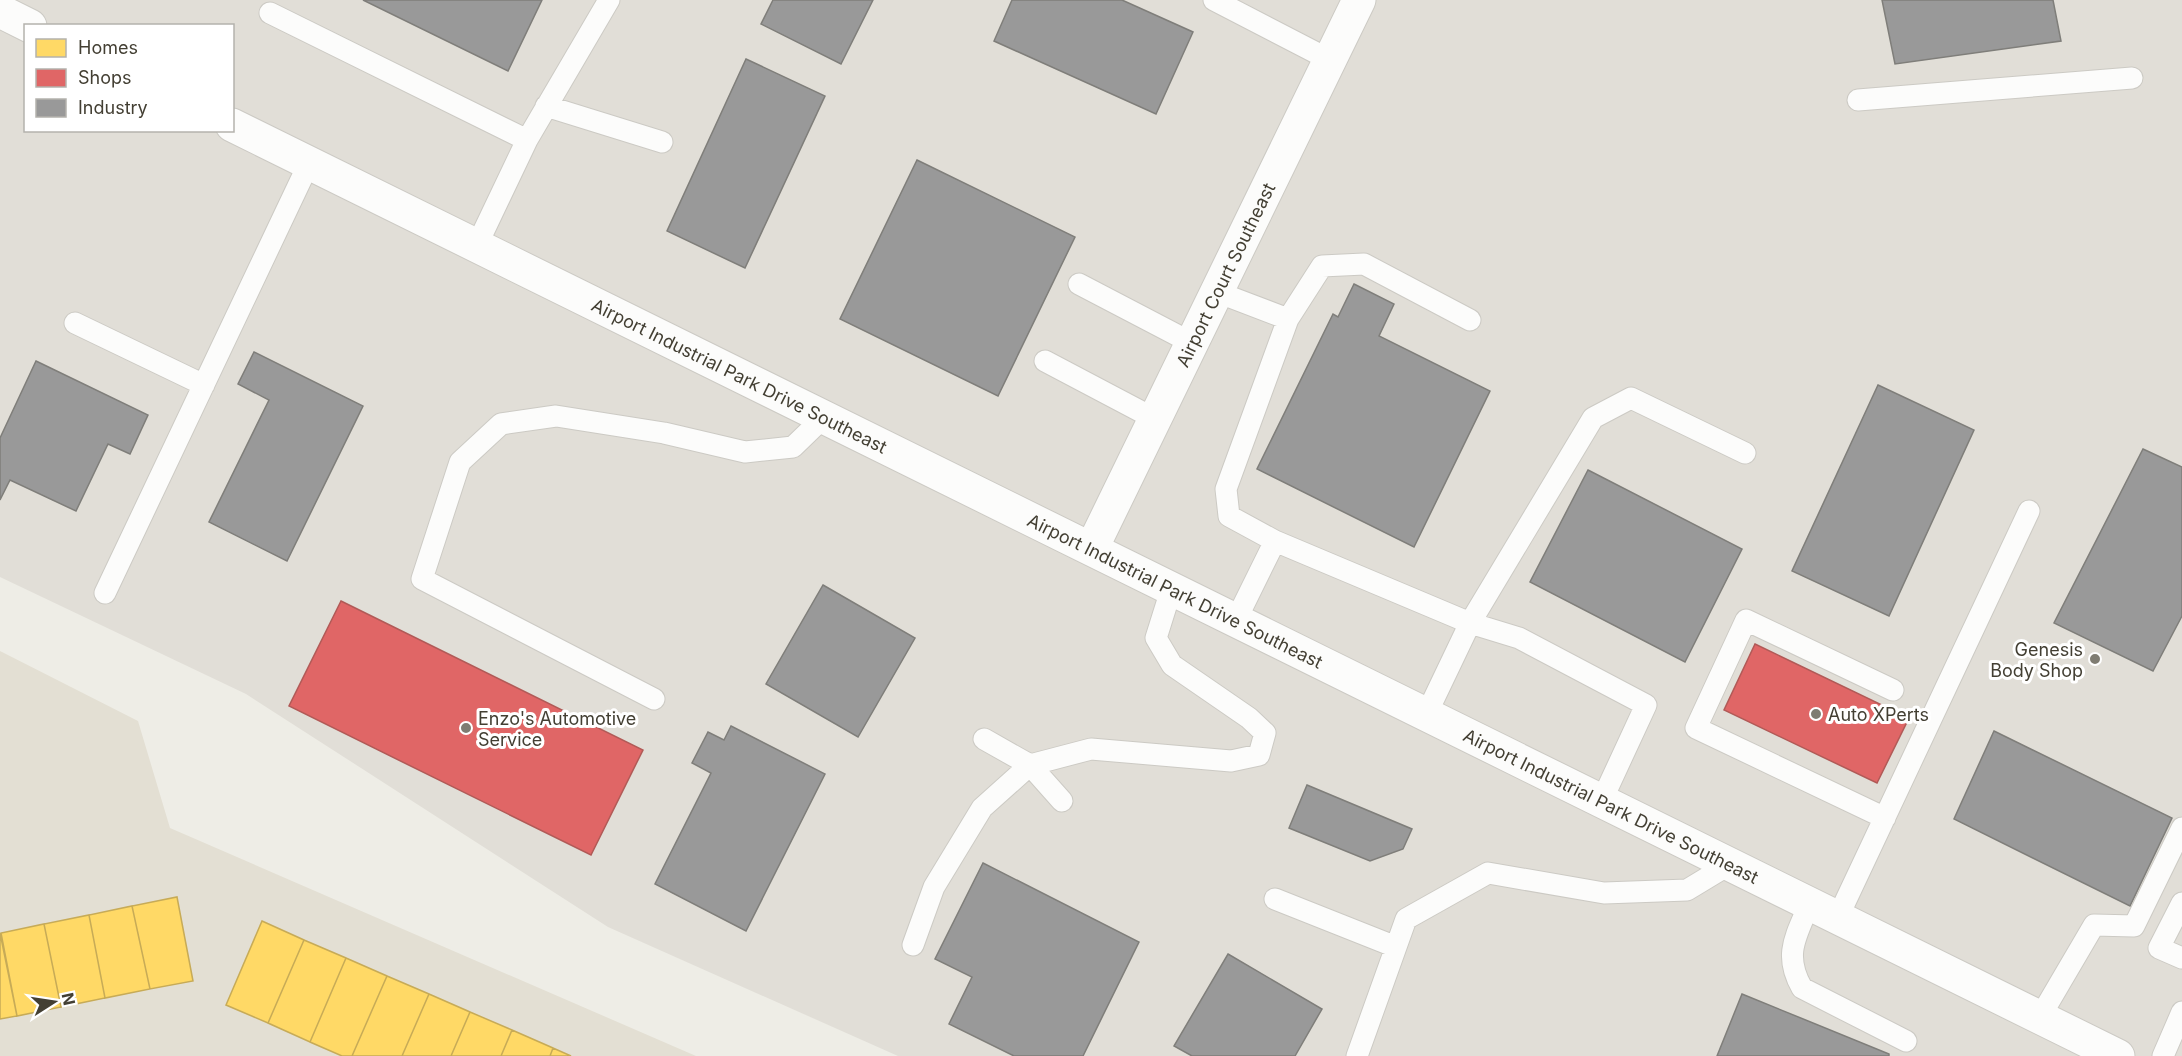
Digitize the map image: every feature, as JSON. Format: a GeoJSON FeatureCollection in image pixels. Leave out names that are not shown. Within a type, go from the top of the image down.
{"type":"FeatureCollection","features":[{"type":"Feature","properties":{"kind":"street","name":"Airport Court Southeast"},"geometry":{"type":"LineString","coordinates":[[1092,548],[1359,0]]}},
{"type":"Feature","properties":{"kind":"street"},"geometry":{"type":"LineString","coordinates":[[0,11],[26,24]]}},
{"type":"Feature","properties":{"kind":"street","name":"Airport Industrial Park Drive Southeast"},"geometry":{"type":"LineString","coordinates":[[234,126],[1172,587],[1823,912],[2118,1056]]}},
{"type":"Feature","properties":{"kind":"lane"},"geometry":{"type":"LineString","coordinates":[[477,245],[527,140],[609,0]]}},
{"type":"Feature","properties":{"kind":"lane"},"geometry":{"type":"LineString","coordinates":[[1214,0],[1330,60]]}},
{"type":"Feature","properties":{"kind":"lane"},"geometry":{"type":"LineString","coordinates":[[270,13],[527,140]]}},
{"type":"Feature","properties":{"kind":"lane"},"geometry":{"type":"LineString","coordinates":[[1858,100],[2132,78]]}},
{"type":"Feature","properties":{"kind":"lane"},"geometry":{"type":"LineString","coordinates":[[546,106],[662,142]]}},
{"type":"Feature","properties":{"kind":"lane"},"geometry":{"type":"LineString","coordinates":[[105,593],[309,163]]}},
{"type":"Feature","properties":{"kind":"lane"},"geometry":{"type":"LineString","coordinates":[[1470,320],[1364,264],[1323,266],[1288,319],[1226,489],[1229,516],[1275,542],[1470,623],[1519,638],[1646,705],[1602,800]]}},
{"type":"Feature","properties":{"kind":"lane"},"geometry":{"type":"LineString","coordinates":[[1079,284],[1192,343]]}},
{"type":"Feature","properties":{"kind":"lane"},"geometry":{"type":"LineString","coordinates":[[1217,292],[1288,319]]}},
{"type":"Feature","properties":{"kind":"lane"},"geometry":{"type":"LineString","coordinates":[[75,323],[204,385]]}},
{"type":"Feature","properties":{"kind":"lane"},"geometry":{"type":"LineString","coordinates":[[1046,361],[1155,419]]}},
{"type":"Feature","properties":{"kind":"lane"},"geometry":{"type":"LineString","coordinates":[[1427,713],[1470,623],[1593,418],[1632,399],[1745,453]]}},
{"type":"Feature","properties":{"kind":"lane"},"geometry":{"type":"LineString","coordinates":[[654,699],[422,579],[460,462],[501,424],[556,416],[664,433],[745,452],[793,447],[824,417]]}},
{"type":"Feature","properties":{"kind":"lane"},"geometry":{"type":"LineString","coordinates":[[1906,1041],[1802,988],[1793,973],[1792,946],[1823,912],[1885,818],[2029,511]]}},
{"type":"Feature","properties":{"kind":"lane"},"geometry":{"type":"LineString","coordinates":[[1236,620],[1275,542]]}},
{"type":"Feature","properties":{"kind":"lane"},"geometry":{"type":"LineString","coordinates":[[913,945],[934,887],[982,808],[1030,765],[1091,749],[1231,761],[1259,755],[1264,733],[1249,718],[1172,665],[1156,638],[1172,587]]}},
{"type":"Feature","properties":{"kind":"lane"},"geometry":{"type":"LineString","coordinates":[[1885,818],[1696,728],[1746,621],[1893,690]]}},
{"type":"Feature","properties":{"kind":"lane"},"geometry":{"type":"LineString","coordinates":[[984,739],[1030,765],[1062,801]]}},
{"type":"Feature","properties":{"kind":"lane"},"geometry":{"type":"LineString","coordinates":[[2040,1017],[2094,925],[2134,926],[2182,828]]}},
{"type":"Feature","properties":{"kind":"lane"},"geometry":{"type":"LineString","coordinates":[[1357,1056],[1406,919],[1488,873],[1604,893],[1687,890],[1730,864]]}},
{"type":"Feature","properties":{"kind":"lane"},"geometry":{"type":"LineString","coordinates":[[1275,899],[1396,947]]}},
{"type":"Feature","properties":{"kind":"lane"},"geometry":{"type":"LineString","coordinates":[[2182,903],[2159,948],[2182,958]]}},
{"type":"Feature","properties":{"kind":"lane"},"geometry":{"type":"LineString","coordinates":[[2163,1056],[2182,1012]]}},
{"type":"Feature","properties":{"kind":"shaded area"},"geometry":{"type":"Polygon","coordinates":[[[0,0],[2182,0],[2182,1056],[898,1056],[608,927],[246,694],[0,577],[0,0]]]}},
{"type":"Feature","properties":{"kind":"shaded area"},"geometry":{"type":"Polygon","coordinates":[[[0,651],[138,721],[170,828],[696,1056],[0,1056],[0,651]]]}},
{"type":"Feature","properties":{"kind":"building: Homes"},"geometry":{"type":"Polygon","coordinates":[[[177,897],[193,981],[150,989],[132,906],[177,897]]]}},
{"type":"Feature","properties":{"kind":"building: Homes"},"geometry":{"type":"Polygon","coordinates":[[[132,906],[150,989],[105,998],[89,915],[132,906]]]}},
{"type":"Feature","properties":{"kind":"building: Homes"},"geometry":{"type":"Polygon","coordinates":[[[89,915],[105,998],[61,1007],[44,924],[89,915]]]}},
{"type":"Feature","properties":{"kind":"building: Homes"},"geometry":{"type":"Polygon","coordinates":[[[262,921],[304,940],[268,1023],[226,1005],[262,921]]]}},
{"type":"Feature","properties":{"kind":"building: Homes"},"geometry":{"type":"Polygon","coordinates":[[[44,924],[61,1007],[17,1016],[1,933],[44,924]]]}},
{"type":"Feature","properties":{"kind":"building: Homes"},"geometry":{"type":"Polygon","coordinates":[[[0,933],[17,1016],[0,1019],[0,933]]]}},
{"type":"Feature","properties":{"kind":"building: Homes"},"geometry":{"type":"Polygon","coordinates":[[[304,940],[346,958],[310,1042],[268,1023],[304,940]]]}},
{"type":"Feature","properties":{"kind":"building: Homes"},"geometry":{"type":"Polygon","coordinates":[[[346,958],[387,976],[352,1056],[342,1056],[310,1042],[346,958]]]}},
{"type":"Feature","properties":{"kind":"building: Homes"},"geometry":{"type":"Polygon","coordinates":[[[387,976],[429,994],[402,1056],[352,1056],[387,976]]]}},
{"type":"Feature","properties":{"kind":"building: Homes"},"geometry":{"type":"Polygon","coordinates":[[[429,994],[470,1012],[451,1056],[402,1056],[429,994]]]}},
{"type":"Feature","properties":{"kind":"building: Homes"},"geometry":{"type":"Polygon","coordinates":[[[470,1012],[512,1030],[501,1056],[451,1056],[470,1012]]]}},
{"type":"Feature","properties":{"kind":"building: Homes"},"geometry":{"type":"Polygon","coordinates":[[[512,1030],[553,1048],[550,1056],[501,1056],[512,1030]]]}},
{"type":"Feature","properties":{"kind":"building: Homes"},"geometry":{"type":"Polygon","coordinates":[[[553,1048],[571,1056],[550,1056],[553,1048]]]}},
{"type":"Feature","properties":{"kind":"building: Shops","name":"Enzo's Automotive Service"},"geometry":{"type":"Polygon","coordinates":[[[341,601],[643,750],[591,855],[289,706],[341,601]]]}},
{"type":"Feature","properties":{"kind":"building: Shops","name":"Auto XPerts"},"geometry":{"type":"Polygon","coordinates":[[[1755,644],[1909,718],[1877,783],[1724,710],[1755,644]]]}},
{"type":"Feature","properties":{"kind":"building: Industry"},"geometry":{"type":"Polygon","coordinates":[[[363,0],[542,0],[508,71],[363,0]]]}},
{"type":"Feature","properties":{"kind":"building: Industry"},"geometry":{"type":"Polygon","coordinates":[[[773,0],[873,0],[841,64],[761,24],[773,0]]]}},
{"type":"Feature","properties":{"kind":"building: Industry"},"geometry":{"type":"Polygon","coordinates":[[[1012,0],[1122,0],[1193,32],[1156,114],[994,41],[1012,0]]]}},
{"type":"Feature","properties":{"kind":"building: Industry"},"geometry":{"type":"Polygon","coordinates":[[[1882,0],[2053,0],[2061,41],[1895,64],[1882,0]]]}},
{"type":"Feature","properties":{"kind":"building: Industry"},"geometry":{"type":"Polygon","coordinates":[[[746,59],[825,96],[745,268],[667,231],[746,59]]]}},
{"type":"Feature","properties":{"kind":"building: Industry"},"geometry":{"type":"Polygon","coordinates":[[[917,160],[1075,237],[998,396],[840,319],[917,160]]]}},
{"type":"Feature","properties":{"kind":"building: Industry"},"geometry":{"type":"Polygon","coordinates":[[[1354,284],[1394,304],[1379,336],[1490,391],[1414,547],[1257,469],[1333,314],[1338,317],[1354,284]]]}},
{"type":"Feature","properties":{"kind":"building: Industry"},"geometry":{"type":"Polygon","coordinates":[[[254,352],[363,406],[287,561],[209,522],[269,400],[238,384],[254,352]]]}},
{"type":"Feature","properties":{"kind":"building: Industry"},"geometry":{"type":"Polygon","coordinates":[[[36,361],[148,415],[130,454],[108,444],[76,511],[10,480],[0,500],[0,438],[36,361]]]}},
{"type":"Feature","properties":{"kind":"building: Industry"},"geometry":{"type":"Polygon","coordinates":[[[1878,385],[1974,430],[1889,616],[1792,571],[1878,385]]]}},
{"type":"Feature","properties":{"kind":"building: Industry"},"geometry":{"type":"Polygon","coordinates":[[[2143,449],[2182,467],[2182,616],[2153,671],[2054,623],[2143,449]]]}},
{"type":"Feature","properties":{"kind":"building: Industry"},"geometry":{"type":"Polygon","coordinates":[[[1588,470],[1742,549],[1685,662],[1530,582],[1588,470]]]}},
{"type":"Feature","properties":{"kind":"building: Industry"},"geometry":{"type":"Polygon","coordinates":[[[823,585],[915,638],[858,737],[766,684],[823,585]]]}},
{"type":"Feature","properties":{"kind":"building: Industry"},"geometry":{"type":"Polygon","coordinates":[[[731,726],[825,774],[746,931],[655,884],[711,773],[692,763],[708,732],[724,740],[731,726]]]}},
{"type":"Feature","properties":{"kind":"building: Industry"},"geometry":{"type":"Polygon","coordinates":[[[1994,731],[2172,818],[2130,906],[1954,819],[1994,731]]]}},
{"type":"Feature","properties":{"kind":"building: Industry"},"geometry":{"type":"Polygon","coordinates":[[[1307,785],[1412,829],[1403,849],[1370,861],[1289,828],[1307,785]]]}},
{"type":"Feature","properties":{"kind":"building: Industry"},"geometry":{"type":"Polygon","coordinates":[[[983,863],[1139,942],[1083,1056],[1014,1056],[949,1024],[972,977],[935,959],[983,863]]]}},
{"type":"Feature","properties":{"kind":"building: Industry"},"geometry":{"type":"Polygon","coordinates":[[[1228,954],[1322,1009],[1295,1056],[1192,1056],[1174,1046],[1228,954]]]}},
{"type":"Feature","properties":{"kind":"building: Industry"},"geometry":{"type":"Polygon","coordinates":[[[1742,994],[1889,1054],[1889,1056],[1717,1056],[1742,994]]]}},
{"type":"Feature","properties":{"kind":"place","name":"Genesis Body Shop"},"geometry":{"type":"Point","coordinates":[2095,659]}},
{"type":"Feature","properties":{"kind":"place","name":"Auto XPerts"},"geometry":{"type":"Point","coordinates":[1816,714]}},
{"type":"Feature","properties":{"kind":"place","name":"Enzo's Automotive Service"},"geometry":{"type":"Point","coordinates":[466,728]}}]}
